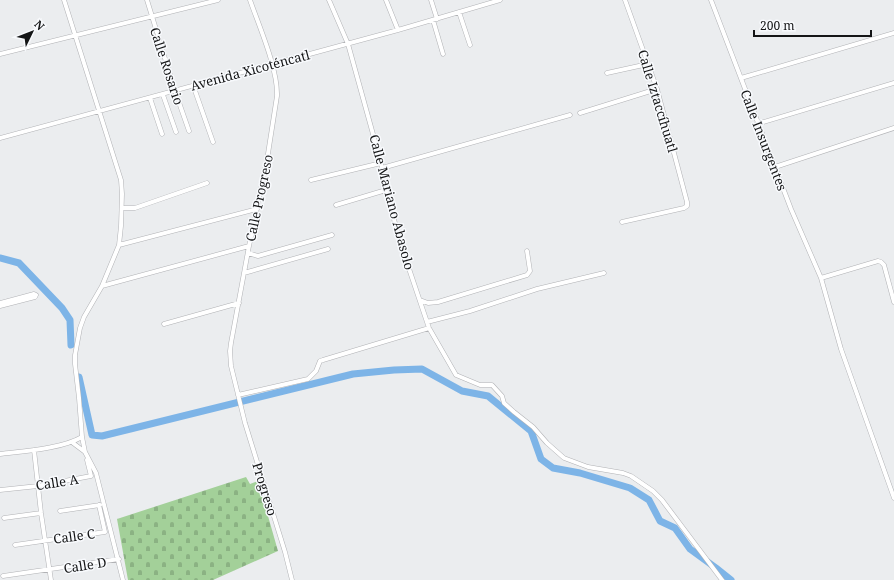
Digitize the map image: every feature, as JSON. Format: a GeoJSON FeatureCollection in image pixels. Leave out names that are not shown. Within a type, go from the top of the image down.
{"type":"FeatureCollection","features":[{"type":"Feature","properties":{"kind":"street"},"geometry":{"type":"LineString","coordinates":[[64,0],[121,180],[122,208],[118,245],[102,286],[84,317],[80,328],[75,354],[82,438],[85,453],[96,473],[119,559],[123,580]]}},
{"type":"Feature","properties":{"kind":"street","name":"Calle Rosario"},"geometry":{"type":"LineString","coordinates":[[147,0],[189,131]]}},
{"type":"Feature","properties":{"kind":"street"},"geometry":{"type":"LineString","coordinates":[[0,54],[75,34],[218,0]]}},
{"type":"Feature","properties":{"kind":"street","name":"Calle Progreso"},"geometry":{"type":"LineString","coordinates":[[238,397],[231,366],[230,347],[267,160],[277,96],[277,86],[272,64],[250,0]]}},
{"type":"Feature","properties":{"kind":"street","name":"Calle Mariano Abasolo"},"geometry":{"type":"LineString","coordinates":[[329,0],[348,44],[381,163],[386,190],[401,245],[429,328],[456,375],[480,385],[489,385],[496,388],[502,396],[504,403],[533,427],[547,443],[564,458],[588,467],[623,473],[631,476],[653,491],[662,500],[722,580]]}},
{"type":"Feature","properties":{"kind":"street"},"geometry":{"type":"LineString","coordinates":[[386,0],[398,30]]}},
{"type":"Feature","properties":{"kind":"street"},"geometry":{"type":"LineString","coordinates":[[431,0],[443,54]]}},
{"type":"Feature","properties":{"kind":"street","name":"Avenida Xicoténcatl"},"geometry":{"type":"LineString","coordinates":[[0,138],[435,20],[500,0]]}},
{"type":"Feature","properties":{"kind":"street","name":"Calle Iztaccíhuatl"},"geometry":{"type":"LineString","coordinates":[[622,222],[684,208],[687,206],[657,89],[625,0]]}},
{"type":"Feature","properties":{"kind":"street","name":"Calle Insurgentes"},"geometry":{"type":"LineString","coordinates":[[711,0],[757,124],[791,209],[821,278],[841,349],[894,498]]}},
{"type":"Feature","properties":{"kind":"street"},"geometry":{"type":"LineString","coordinates":[[459,12],[470,45]]}},
{"type":"Feature","properties":{"kind":"street"},"geometry":{"type":"LineString","coordinates":[[741,78],[894,33]]}},
{"type":"Feature","properties":{"kind":"street"},"geometry":{"type":"LineString","coordinates":[[607,73],[648,64]]}},
{"type":"Feature","properties":{"kind":"street"},"geometry":{"type":"LineString","coordinates":[[757,124],[894,84]]}},
{"type":"Feature","properties":{"kind":"street"},"geometry":{"type":"LineString","coordinates":[[193,85],[213,142]]}},
{"type":"Feature","properties":{"kind":"street"},"geometry":{"type":"LineString","coordinates":[[580,113],[657,89]]}},
{"type":"Feature","properties":{"kind":"street"},"geometry":{"type":"LineString","coordinates":[[163,94],[176,132]]}},
{"type":"Feature","properties":{"kind":"street"},"geometry":{"type":"LineString","coordinates":[[150,98],[162,134]]}},
{"type":"Feature","properties":{"kind":"street"},"geometry":{"type":"LineString","coordinates":[[382,168],[570,115]]}},
{"type":"Feature","properties":{"kind":"street"},"geometry":{"type":"LineString","coordinates":[[775,167],[894,128]]}},
{"type":"Feature","properties":{"kind":"street"},"geometry":{"type":"LineString","coordinates":[[311,180],[381,163]]}},
{"type":"Feature","properties":{"kind":"street"},"geometry":{"type":"LineString","coordinates":[[122,208],[135,208],[207,183]]}},
{"type":"Feature","properties":{"kind":"street"},"geometry":{"type":"LineString","coordinates":[[336,205],[386,190]]}},
{"type":"Feature","properties":{"kind":"street"},"geometry":{"type":"LineString","coordinates":[[118,245],[257,209]]}},
{"type":"Feature","properties":{"kind":"street"},"geometry":{"type":"LineString","coordinates":[[248,253],[258,256],[332,235]]}},
{"type":"Feature","properties":{"kind":"street"},"geometry":{"type":"LineString","coordinates":[[102,286],[249,246]]}},
{"type":"Feature","properties":{"kind":"street"},"geometry":{"type":"LineString","coordinates":[[244,273],[328,250]]}},
{"type":"Feature","properties":{"kind":"street"},"geometry":{"type":"LineString","coordinates":[[420,300],[428,303],[438,302],[527,275],[530,271],[527,251]]}},
{"type":"Feature","properties":{"kind":"street"},"geometry":{"type":"LineString","coordinates":[[821,278],[878,261],[884,265],[894,302]]}},
{"type":"Feature","properties":{"kind":"street"},"geometry":{"type":"LineString","coordinates":[[427,322],[470,311],[537,289],[604,273]]}},
{"type":"Feature","properties":{"kind":"street"},"geometry":{"type":"LineString","coordinates":[[0,303],[34,294],[36,295],[35,297],[0,306]]}},
{"type":"Feature","properties":{"kind":"street"},"geometry":{"type":"LineString","coordinates":[[164,324],[239,303]]}},
{"type":"Feature","properties":{"kind":"street"},"geometry":{"type":"LineString","coordinates":[[238,397],[305,380],[312,376],[316,371],[320,361],[429,328]]}},
{"type":"Feature","properties":{"kind":"street","name":"Progreso"},"geometry":{"type":"LineString","coordinates":[[238,397],[285,552],[292,580]]}},
{"type":"Feature","properties":{"kind":"street"},"geometry":{"type":"LineString","coordinates":[[0,454],[73,443],[82,438]]}},
{"type":"Feature","properties":{"kind":"street"},"geometry":{"type":"LineString","coordinates":[[73,443],[85,453]]}},
{"type":"Feature","properties":{"kind":"street"},"geometry":{"type":"LineString","coordinates":[[34,450],[41,513],[51,580]]}},
{"type":"Feature","properties":{"kind":"street","name":"Calle A"},"geometry":{"type":"LineString","coordinates":[[0,490],[38,486],[91,476],[85,453]]}},
{"type":"Feature","properties":{"kind":"street"},"geometry":{"type":"LineString","coordinates":[[60,510],[104,504]]}},
{"type":"Feature","properties":{"kind":"street","name":"Calle C"},"geometry":{"type":"LineString","coordinates":[[15,545],[105,532],[99,505]]}},
{"type":"Feature","properties":{"kind":"street"},"geometry":{"type":"LineString","coordinates":[[4,518],[41,513]]}},
{"type":"Feature","properties":{"kind":"street","name":"Calle D"},"geometry":{"type":"LineString","coordinates":[[3,576],[119,559]]}},
{"type":"Feature","properties":{"kind":"green space"},"geometry":{"type":"Polygon","coordinates":[[[246,477],[250,484],[258,481],[278,551],[213,580],[128,580],[117,519],[246,477]]]}},
{"type":"Feature","properties":{"kind":"waterway"},"geometry":{"type":"LineString","coordinates":[[0,258],[19,263],[62,308],[70,320],[71,345]]}},
{"type":"Feature","properties":{"kind":"waterway"},"geometry":{"type":"LineString","coordinates":[[79,377],[92,435],[102,436],[353,374],[422,369],[462,391],[488,396],[531,431],[541,459],[553,468],[580,473],[630,488],[649,500],[660,521],[675,528],[690,549],[731,580]]}}]}
